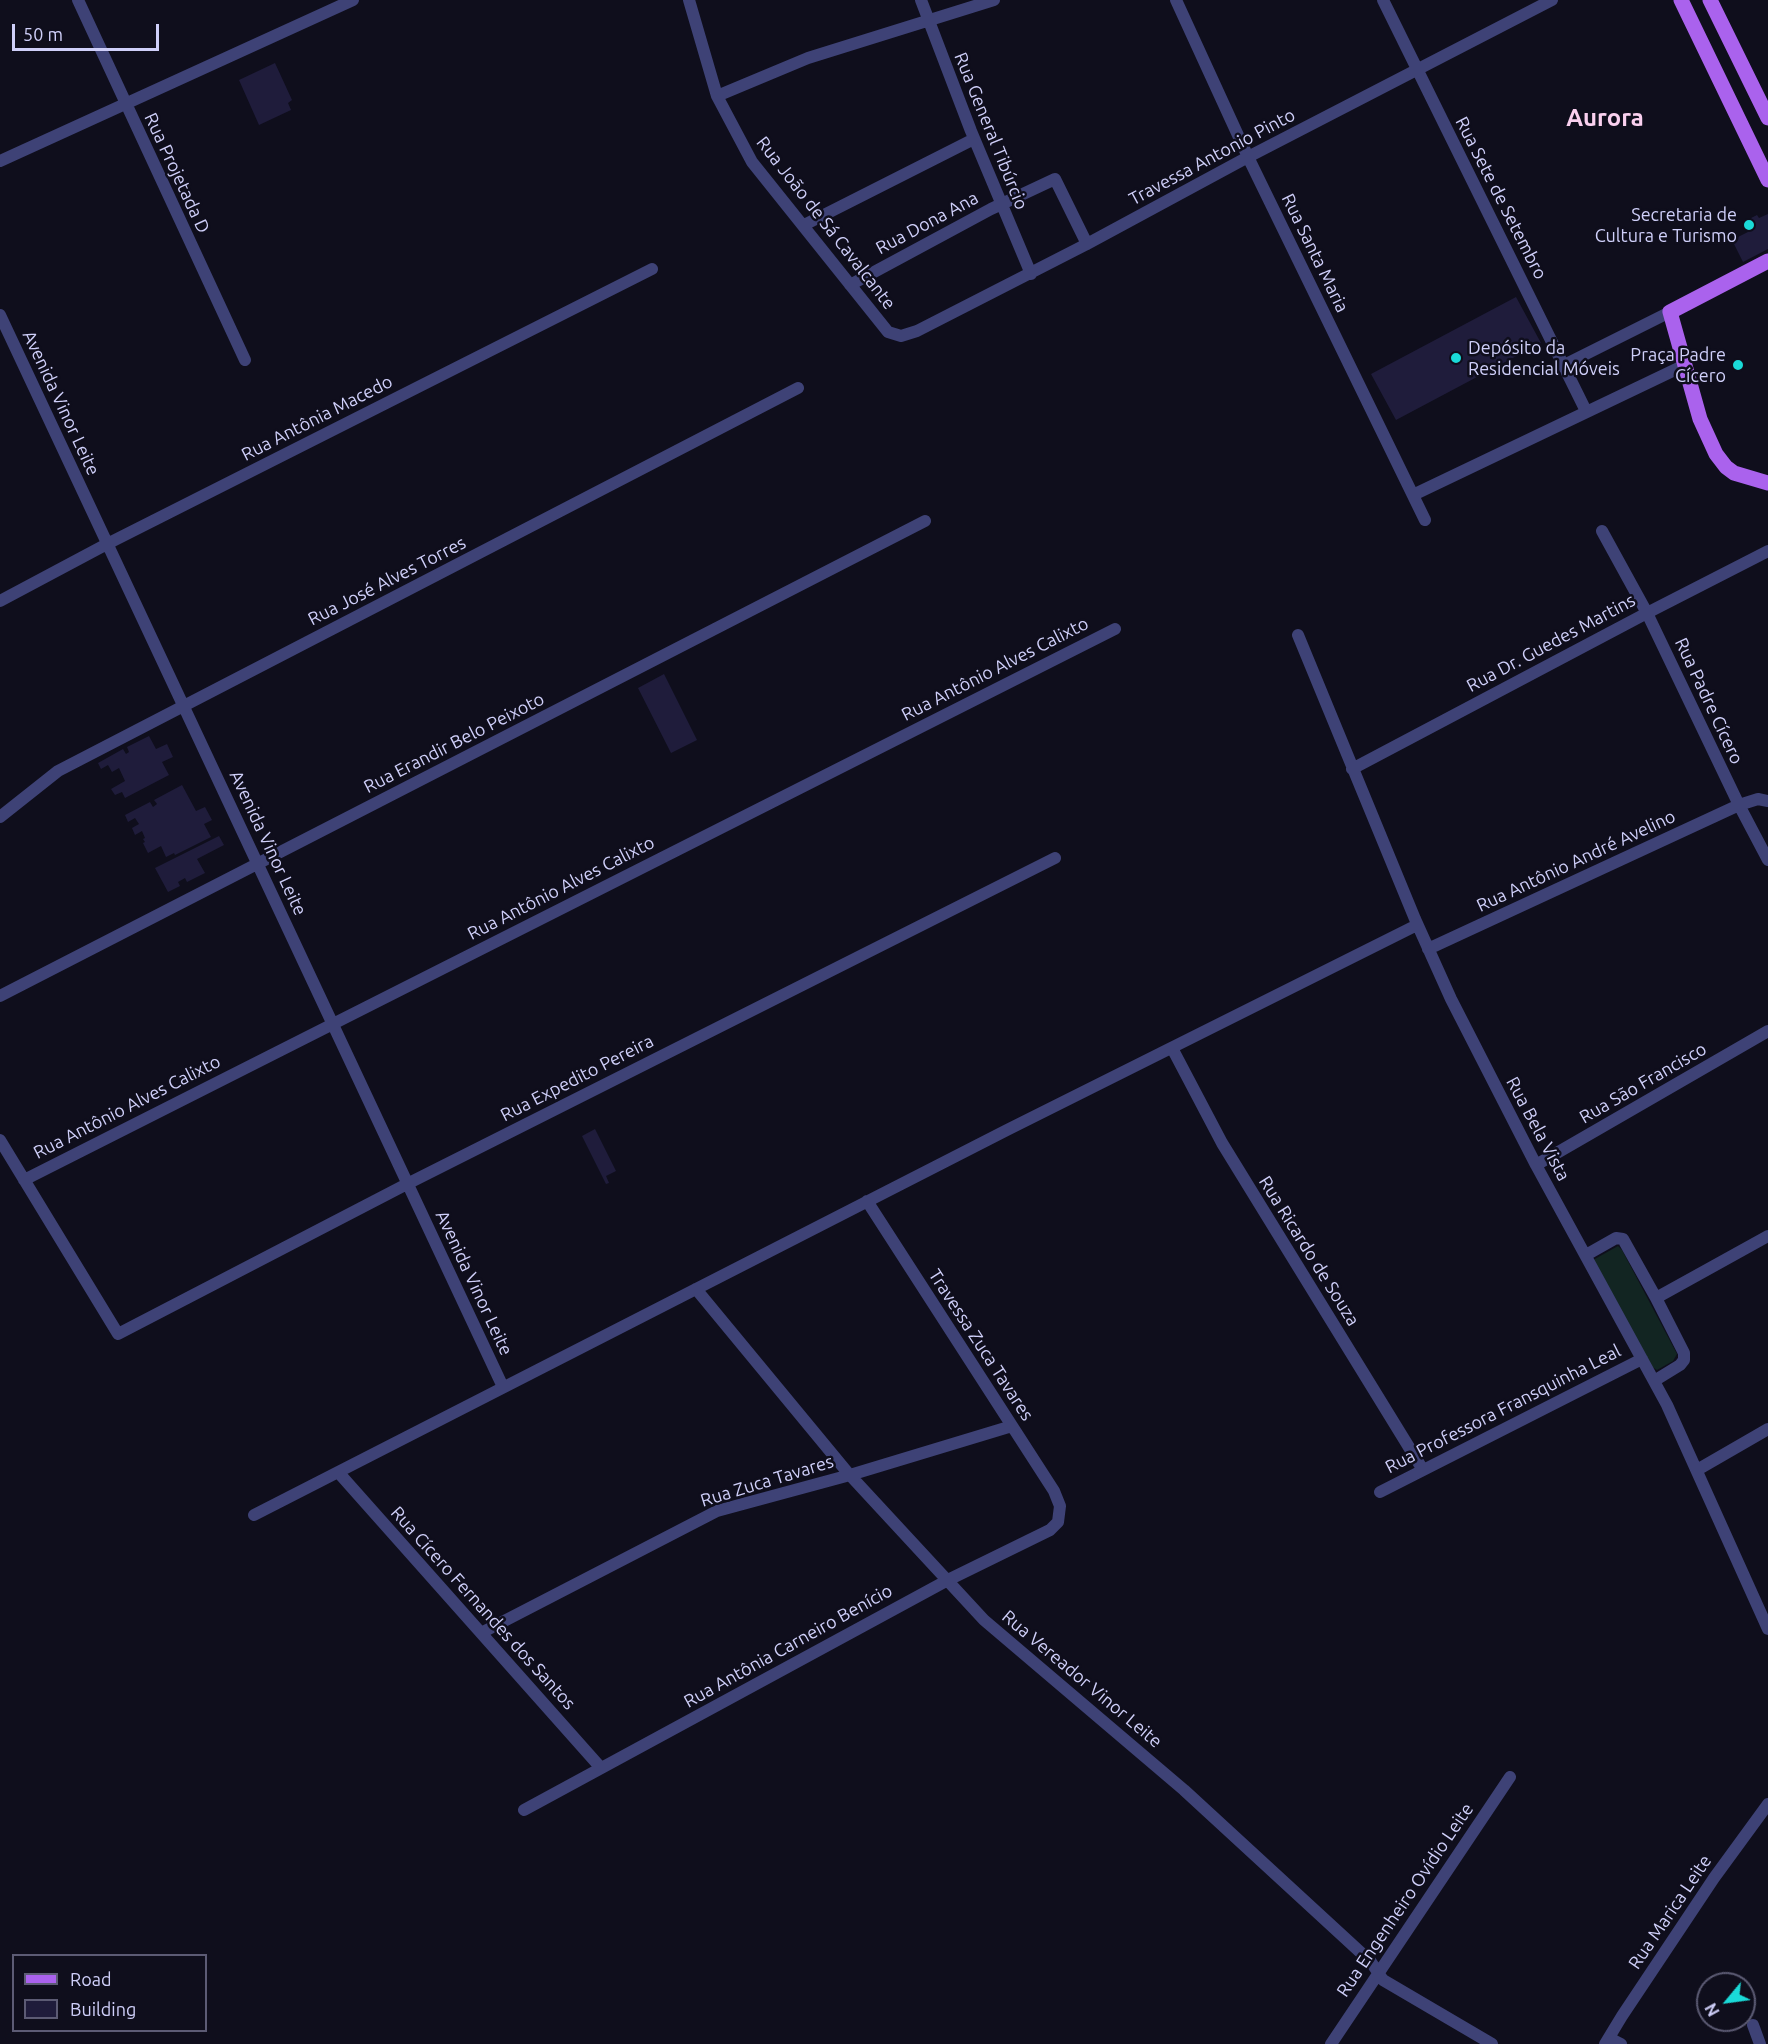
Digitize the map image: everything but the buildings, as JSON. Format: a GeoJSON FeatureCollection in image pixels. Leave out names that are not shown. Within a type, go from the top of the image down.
{"type":"FeatureCollection","features":[{"type":"Feature","properties":{"kind":"main road"},"geometry":{"type":"LineString","coordinates":[[1681,0],[1768,180]]}},
{"type":"Feature","properties":{"kind":"main road"},"geometry":{"type":"LineString","coordinates":[[1710,0],[1768,118]]}},
{"type":"Feature","properties":{"kind":"main road"},"geometry":{"type":"LineString","coordinates":[[1765,480],[1732,472],[1716,454],[1700,419],[1670,312],[1768,261]]}},
{"type":"Feature","properties":{"kind":"street","name":"Rua Projetada D"},"geometry":{"type":"LineString","coordinates":[[78,0],[245,360]]}},
{"type":"Feature","properties":{"kind":"street"},"geometry":{"type":"LineString","coordinates":[[0,161],[353,0]]}},
{"type":"Feature","properties":{"kind":"street","name":"Rua João de Sá Cavalcante"},"geometry":{"type":"LineString","coordinates":[[689,0],[717,96],[752,162],[888,332]]}},
{"type":"Feature","properties":{"kind":"street","name":"Rua General Tibúrcio"},"geometry":{"type":"LineString","coordinates":[[921,0],[974,139],[1031,273]]}},
{"type":"Feature","properties":{"kind":"street"},"geometry":{"type":"LineString","coordinates":[[717,96],[808,58],[993,0]]}},
{"type":"Feature","properties":{"kind":"street","name":"Rua Santa Maria"},"geometry":{"type":"LineString","coordinates":[[1176,0],[1248,158],[1425,520]]}},
{"type":"Feature","properties":{"kind":"street","name":"Rua Sete de Setembro"},"geometry":{"type":"LineString","coordinates":[[1383,0],[1586,411]]}},
{"type":"Feature","properties":{"kind":"street","name":"Travessa Antonio Pinto"},"geometry":{"type":"LineString","coordinates":[[888,332],[901,336],[908,335],[1088,244],[1552,0]]}},
{"type":"Feature","properties":{"kind":"street"},"geometry":{"type":"LineString","coordinates":[[804,225],[974,139]]}},
{"type":"Feature","properties":{"kind":"street","name":"Rua Dona Ana"},"geometry":{"type":"LineString","coordinates":[[850,285],[1055,179],[1088,244]]}},
{"type":"Feature","properties":{"kind":"street","name":"Rua Antônia Macedo"},"geometry":{"type":"LineString","coordinates":[[0,601],[107,544],[652,269]]}},
{"type":"Feature","properties":{"kind":"street"},"geometry":{"type":"LineString","coordinates":[[1564,365],[1670,312]]}},
{"type":"Feature","properties":{"kind":"street","name":"Avenida Vinor Leite"},"geometry":{"type":"LineString","coordinates":[[0,315],[503,1387]]}},
{"type":"Feature","properties":{"kind":"street"},"geometry":{"type":"LineString","coordinates":[[1413,495],[1685,365]]}},
{"type":"Feature","properties":{"kind":"street","name":"Rua José Alves Torres"},"geometry":{"type":"LineString","coordinates":[[0,817],[58,771],[798,388]]}},
{"type":"Feature","properties":{"kind":"street","name":"Rua Erandir Belo Peixoto"},"geometry":{"type":"LineString","coordinates":[[0,996],[925,521]]}},
{"type":"Feature","properties":{"kind":"street","name":"Rua Padre Cícero"},"geometry":{"type":"LineString","coordinates":[[1602,531],[1647,612],[1739,805],[1768,860]]}},
{"type":"Feature","properties":{"kind":"street","name":"Rua Dr. Guedes Martins"},"geometry":{"type":"LineString","coordinates":[[1352,769],[1647,612],[1768,551]]}},
{"type":"Feature","properties":{"kind":"street","name":"Rua Antônio Alves Calixto"},"geometry":{"type":"LineString","coordinates":[[24,1180],[1115,629]]}},
{"type":"Feature","properties":{"kind":"street","name":"Rua Bela Vista"},"geometry":{"type":"LineString","coordinates":[[1298,635],[1352,769],[1451,999],[1536,1165],[1654,1381],[1698,1470],[1768,1629]]}},
{"type":"Feature","properties":{"kind":"street"},"geometry":{"type":"LineString","coordinates":[[1739,805],[1758,799],[1768,801]]}},
{"type":"Feature","properties":{"kind":"street","name":"Rua Antônio André Avelino"},"geometry":{"type":"LineString","coordinates":[[1428,949],[1739,805]]}},
{"type":"Feature","properties":{"kind":"street","name":"Rua Expedito Pereira"},"geometry":{"type":"LineString","coordinates":[[24,1180],[118,1334],[407,1184],[1054,858]]}},
{"type":"Feature","properties":{"kind":"street"},"geometry":{"type":"LineString","coordinates":[[254,1515],[867,1201],[1418,925]]}},
{"type":"Feature","properties":{"kind":"street","name":"Rua São Francisco"},"geometry":{"type":"LineString","coordinates":[[1536,1165],[1768,1031]]}},
{"type":"Feature","properties":{"kind":"street","name":"Rua Ricardo de Souza"},"geometry":{"type":"LineString","coordinates":[[1172,1048],[1222,1143],[1423,1470]]}},
{"type":"Feature","properties":{"kind":"street"},"geometry":{"type":"LineString","coordinates":[[0,1140],[24,1180]]}},
{"type":"Feature","properties":{"kind":"street","name":"Travessa Zuca Tavares"},"geometry":{"type":"LineString","coordinates":[[867,1201],[1054,1491],[1060,1510]]}},
{"type":"Feature","properties":{"kind":"street"},"geometry":{"type":"LineString","coordinates":[[1656,1298],[1768,1236]]}},
{"type":"Feature","properties":{"kind":"street"},"geometry":{"type":"LineString","coordinates":[[1586,1256],[1616,1238],[1623,1239],[1656,1298],[1684,1355],[1680,1365],[1654,1381]]}},
{"type":"Feature","properties":{"kind":"street","name":"Rua Vereador Vinor Leite"},"geometry":{"type":"LineString","coordinates":[[696,1289],[850,1475],[984,1620],[1184,1790],[1371,1962],[1384,1981],[1492,2044]]}},
{"type":"Feature","properties":{"kind":"street","name":"Rua Professora Fransquinha Leal"},"geometry":{"type":"LineString","coordinates":[[1380,1492],[1642,1359]]}},
{"type":"Feature","properties":{"kind":"street","name":"Rua Zuca Tavares"},"geometry":{"type":"LineString","coordinates":[[481,1633],[717,1511],[850,1475],[1012,1426]]}},
{"type":"Feature","properties":{"kind":"street"},"geometry":{"type":"LineString","coordinates":[[1698,1470],[1768,1429]]}},
{"type":"Feature","properties":{"kind":"street","name":"Rua Cícero Fernandes dos Santos"},"geometry":{"type":"LineString","coordinates":[[338,1472],[601,1768]]}},
{"type":"Feature","properties":{"kind":"street","name":"Rua Antônia Carneiro Benício"},"geometry":{"type":"LineString","coordinates":[[524,1810],[948,1580],[1050,1530],[1058,1522],[1060,1510]]}},
{"type":"Feature","properties":{"kind":"street","name":"Rua Engenheiro Ovídio Leite"},"geometry":{"type":"LineString","coordinates":[[1330,2044],[1510,1777]]}},
{"type":"Feature","properties":{"kind":"street","name":"Rua Marica Leite"},"geometry":{"type":"LineString","coordinates":[[1607,2041],[1714,1878],[1768,1804]]}},
{"type":"Feature","properties":{"kind":"street"},"geometry":{"type":"LineString","coordinates":[[1607,2041],[1621,2044]]}},
{"type":"Feature","properties":{"kind":"green space"},"geometry":{"type":"Polygon","coordinates":[[[1618,1246],[1677,1354],[1673,1361],[1657,1370],[1652,1367],[1593,1260],[1618,1246]]]}},
{"type":"Feature","properties":{"kind":"place","name":"Secretaria de Cultura e Turismo"},"geometry":{"type":"Point","coordinates":[1749,225]}},
{"type":"Feature","properties":{"kind":"place","name":"Depósito da Residencial Móveis"},"geometry":{"type":"Point","coordinates":[1456,358]}},
{"type":"Feature","properties":{"kind":"place","name":"Praça Padre Cícero"},"geometry":{"type":"Point","coordinates":[1738,365]}},
{"type":"Feature","properties":{"kind":"district","name":"Aurora"},"geometry":{"type":"Point","coordinates":[1605,118]}}]}
